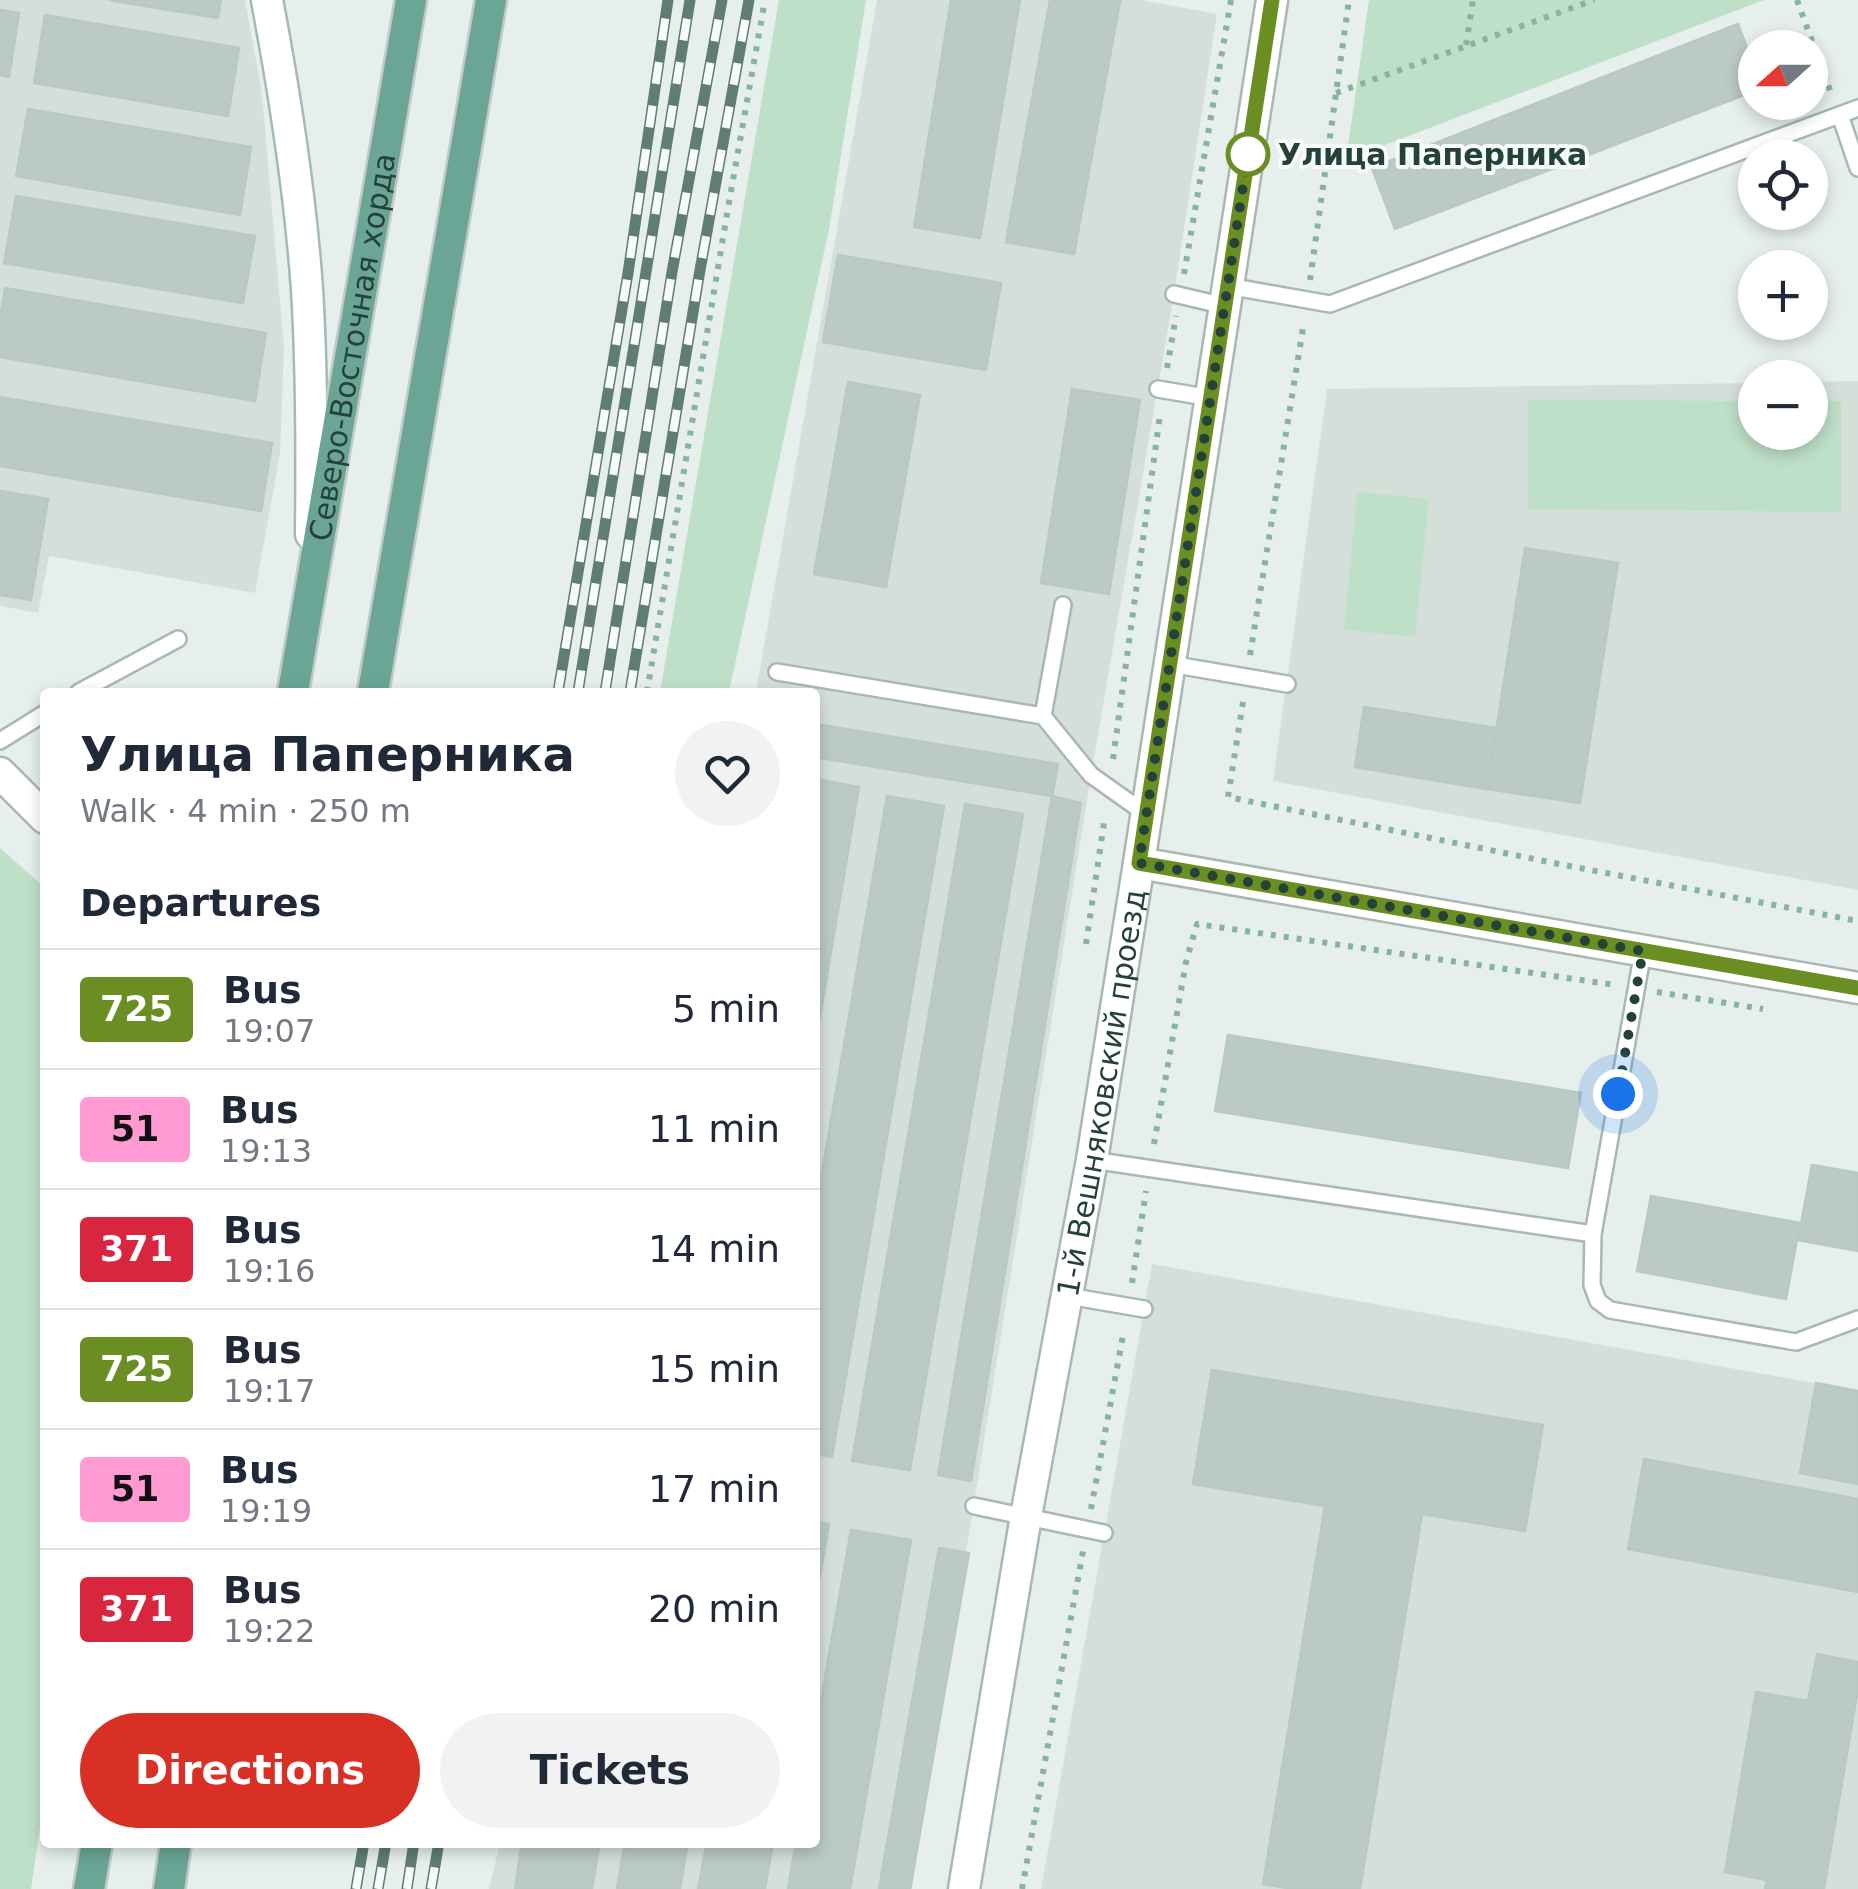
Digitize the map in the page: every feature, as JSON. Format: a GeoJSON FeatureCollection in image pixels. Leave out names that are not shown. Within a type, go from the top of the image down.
{"type":"FeatureCollection","features":[{"type":"Feature","properties":{"kind":"main road","name":"Северо-Восточная хорда"},"geometry":{"type":"LineString","coordinates":[[294,688],[411,0]]}},
{"type":"Feature","properties":{"kind":"main road"},"geometry":{"type":"LineString","coordinates":[[374,688],[491,0]]}},
{"type":"Feature","properties":{"kind":"main road"},"geometry":{"type":"LineString","coordinates":[[89,1889],[96,1848]]}},
{"type":"Feature","properties":{"kind":"main road"},"geometry":{"type":"LineString","coordinates":[[168,1889],[175,1848]]}},
{"type":"Feature","properties":{"kind":"street"},"geometry":{"type":"LineString","coordinates":[[266,0],[286,101],[306,288],[312,436],[310,589]]}},
{"type":"Feature","properties":{"kind":"street","name":"1-й Вешняковский проезд"},"geometry":{"type":"LineString","coordinates":[[964,1889],[1026,1516],[1092,1160],[1272,0]]}},
{"type":"Feature","properties":{"kind":"street"},"geometry":{"type":"LineString","coordinates":[[0,773],[40,813]]}},
{"type":"Feature","properties":{"kind":"street"},"geometry":{"type":"LineString","coordinates":[[1139,863],[1858,988]]}},
{"type":"Feature","properties":{"kind":"lane"},"geometry":{"type":"LineString","coordinates":[[1177,294],[1330,304],[1858,108]]}},
{"type":"Feature","properties":{"kind":"lane"},"geometry":{"type":"LineString","coordinates":[[1840,114],[1858,168]]}},
{"type":"Feature","properties":{"kind":"lane"},"geometry":{"type":"LineString","coordinates":[[1161,390],[1210,398]]}},
{"type":"Feature","properties":{"kind":"lane"},"geometry":{"type":"LineString","coordinates":[[1043,716],[1062,605]]}},
{"type":"Feature","properties":{"kind":"lane"},"geometry":{"type":"LineString","coordinates":[[86,688],[178,639]]}},
{"type":"Feature","properties":{"kind":"lane"},"geometry":{"type":"LineString","coordinates":[[1170,664],[1287,684]]}},
{"type":"Feature","properties":{"kind":"lane"},"geometry":{"type":"LineString","coordinates":[[777,672],[1043,716],[1091,775],[1146,814]]}},
{"type":"Feature","properties":{"kind":"lane"},"geometry":{"type":"LineString","coordinates":[[0,741],[40,716]]}},
{"type":"Feature","properties":{"kind":"lane"},"geometry":{"type":"LineString","coordinates":[[1643,951],[1593,1234],[1592,1286],[1598,1301],[1610,1310],[1796,1342],[1858,1319]]}},
{"type":"Feature","properties":{"kind":"lane"},"geometry":{"type":"LineString","coordinates":[[1092,1160],[1593,1234]]}},
{"type":"Feature","properties":{"kind":"lane"},"geometry":{"type":"LineString","coordinates":[[1068,1296],[1136,1308]]}},
{"type":"Feature","properties":{"kind":"lane"},"geometry":{"type":"LineString","coordinates":[[974,1506],[1096,1532]]}},
{"type":"Feature","properties":{"kind":"path"},"geometry":{"type":"LineString","coordinates":[[648,688],[765,0]]}},
{"type":"Feature","properties":{"kind":"path"},"geometry":{"type":"LineString","coordinates":[[1086,944],[1161,390],[1231,0]]}},
{"type":"Feature","properties":{"kind":"path"},"geometry":{"type":"LineString","coordinates":[[1349,0],[1308,300],[1228,797],[1858,921]]}},
{"type":"Feature","properties":{"kind":"path"},"geometry":{"type":"LineString","coordinates":[[1466,46],[1473,0]]}},
{"type":"Feature","properties":{"kind":"path"},"geometry":{"type":"LineString","coordinates":[[1336,93],[1594,0]]}},
{"type":"Feature","properties":{"kind":"path"},"geometry":{"type":"LineString","coordinates":[[1797,0],[1840,114]]}},
{"type":"Feature","properties":{"kind":"path"},"geometry":{"type":"LineString","coordinates":[[1022,1889],[1096,1532],[1136,1308],[1150,1168],[1196,924],[1766,1009]]}},
{"type":"Feature","properties":{"kind":"shaded area"},"geometry":{"type":"Polygon","coordinates":[[[0,0],[245,0],[262,94],[284,348],[280,453],[255,593],[49,556],[38,613],[0,606],[0,0]]]}},
{"type":"Feature","properties":{"kind":"shaded area"},"geometry":{"type":"Polygon","coordinates":[[[877,0],[1141,0],[1217,14],[912,1889],[489,1889],[499,1848],[820,1848],[820,688],[757,688],[877,0]]]}},
{"type":"Feature","properties":{"kind":"shaded area"},"geometry":{"type":"Polygon","coordinates":[[[1858,381],[1858,890],[1273,781],[1327,389],[1738,383],[1738,450],[1828,450],[1828,382],[1858,381]]]}},
{"type":"Feature","properties":{"kind":"shaded area"},"geometry":{"type":"Polygon","coordinates":[[[1152,1264],[1858,1391],[1858,1889],[1041,1889],[1152,1264]]]}},
{"type":"Feature","properties":{"kind":"green space"},"geometry":{"type":"Polygon","coordinates":[[[779,0],[866,0],[829,229],[730,688],[661,688],[779,0]]]}},
{"type":"Feature","properties":{"kind":"green space"},"geometry":{"type":"Polygon","coordinates":[[[1369,0],[1764,0],[1346,160],[1369,0]]]}},
{"type":"Feature","properties":{"kind":"green space"},"geometry":{"type":"Polygon","coordinates":[[[1528,400],[1738,401],[1738,450],[1828,450],[1828,401],[1841,401],[1841,512],[1528,509],[1528,400]]]}},
{"type":"Feature","properties":{"kind":"green space"},"geometry":{"type":"Polygon","coordinates":[[[1357,492],[1429,499],[1415,637],[1344,630],[1357,492]]]}},
{"type":"Feature","properties":{"kind":"green space"},"geometry":{"type":"Polygon","coordinates":[[[0,848],[40,884],[40,1826],[31,1889],[0,1889],[0,848]]]}},
{"type":"Feature","properties":{"kind":"building"},"geometry":{"type":"Polygon","coordinates":[[[109,0],[221,0],[218,18],[109,0]]]}},
{"type":"Feature","properties":{"kind":"building"},"geometry":{"type":"Polygon","coordinates":[[[951,0],[1020,0],[980,238],[914,227],[951,0]]]}},
{"type":"Feature","properties":{"kind":"building"},"geometry":{"type":"Polygon","coordinates":[[[1050,0],[1120,1],[1074,254],[1006,242],[1050,0]]]}},
{"type":"Feature","properties":{"kind":"building"},"geometry":{"type":"Polygon","coordinates":[[[0,10],[19,13],[9,77],[0,75],[0,10]]]}},
{"type":"Feature","properties":{"kind":"building"},"geometry":{"type":"Polygon","coordinates":[[[45,15],[239,48],[228,116],[34,83],[45,15]]]}},
{"type":"Feature","properties":{"kind":"building"},"geometry":{"type":"Polygon","coordinates":[[[1738,24],[1738,98],[1395,229],[1372,168],[1738,24]]]}},
{"type":"Feature","properties":{"kind":"building"},"geometry":{"type":"Polygon","coordinates":[[[28,109],[251,147],[240,215],[16,176],[28,109]]]}},
{"type":"Feature","properties":{"kind":"building"},"geometry":{"type":"Polygon","coordinates":[[[16,196],[255,236],[243,303],[4,263],[16,196]]]}},
{"type":"Feature","properties":{"kind":"building"},"geometry":{"type":"Polygon","coordinates":[[[838,255],[1001,283],[986,370],[823,342],[838,255]]]}},
{"type":"Feature","properties":{"kind":"building"},"geometry":{"type":"Polygon","coordinates":[[[5,288],[266,333],[255,401],[0,357],[5,288]]]}},
{"type":"Feature","properties":{"kind":"building"},"geometry":{"type":"Polygon","coordinates":[[[848,382],[920,395],[886,587],[814,574],[848,382]]]}},
{"type":"Feature","properties":{"kind":"building"},"geometry":{"type":"Polygon","coordinates":[[[1072,389],[1140,400],[1109,594],[1041,583],[1072,389]]]}},
{"type":"Feature","properties":{"kind":"building"},"geometry":{"type":"Polygon","coordinates":[[[0,397],[272,443],[261,511],[0,466],[0,397]]]}},
{"type":"Feature","properties":{"kind":"building"},"geometry":{"type":"Polygon","coordinates":[[[0,491],[48,499],[31,600],[0,595],[0,491]]]}},
{"type":"Feature","properties":{"kind":"building"},"geometry":{"type":"Polygon","coordinates":[[[1525,548],[1618,563],[1580,803],[1487,789],[1525,548]]]}},
{"type":"Feature","properties":{"kind":"building"},"geometry":{"type":"Polygon","coordinates":[[[1364,707],[1496,728],[1487,789],[1355,767],[1364,707]]]}},
{"type":"Feature","properties":{"kind":"building"},"geometry":{"type":"Polygon","coordinates":[[[820,725],[1058,764],[1052,796],[820,758],[820,725]]]}},
{"type":"Feature","properties":{"kind":"building"},"geometry":{"type":"Polygon","coordinates":[[[820,780],[859,787],[820,1017],[820,780]]]}},
{"type":"Feature","properties":{"kind":"building"},"geometry":{"type":"Polygon","coordinates":[[[887,796],[944,806],[832,1457],[820,1455],[820,1184],[887,796]]]}},
{"type":"Feature","properties":{"kind":"building"},"geometry":{"type":"Polygon","coordinates":[[[1052,796],[1081,803],[971,1481],[938,1475],[1052,796]]]}},
{"type":"Feature","properties":{"kind":"building"},"geometry":{"type":"Polygon","coordinates":[[[965,804],[1023,814],[910,1470],[852,1461],[965,804]]]}},
{"type":"Feature","properties":{"kind":"building"},"geometry":{"type":"Polygon","coordinates":[[[1228,1035],[1581,1093],[1568,1168],[1215,1111],[1228,1035]]]}},
{"type":"Feature","properties":{"kind":"building"},"geometry":{"type":"Polygon","coordinates":[[[1812,1165],[1858,1173],[1858,1251],[1798,1240],[1812,1165]]]}},
{"type":"Feature","properties":{"kind":"building"},"geometry":{"type":"Polygon","coordinates":[[[1651,1196],[1800,1223],[1786,1299],[1637,1271],[1651,1196]]]}},
{"type":"Feature","properties":{"kind":"building"},"geometry":{"type":"Polygon","coordinates":[[[1212,1370],[1543,1425],[1525,1531],[1422,1514],[1360,1889],[1292,1889],[1263,1884],[1325,1506],[1193,1484],[1212,1370]]]}},
{"type":"Feature","properties":{"kind":"building"},"geometry":{"type":"Polygon","coordinates":[[[1816,1383],[1858,1391],[1858,1484],[1800,1473],[1816,1383]]]}},
{"type":"Feature","properties":{"kind":"building"},"geometry":{"type":"Polygon","coordinates":[[[1644,1459],[1858,1499],[1858,1592],[1628,1549],[1644,1459]]]}},
{"type":"Feature","properties":{"kind":"building"},"geometry":{"type":"Polygon","coordinates":[[[820,1523],[829,1524],[820,1575],[820,1523]]]}},
{"type":"Feature","properties":{"kind":"building"},"geometry":{"type":"Polygon","coordinates":[[[851,1530],[911,1540],[850,1889],[788,1889],[795,1848],[820,1848],[820,1706],[851,1530]]]}},
{"type":"Feature","properties":{"kind":"building"},"geometry":{"type":"Polygon","coordinates":[[[939,1548],[969,1553],[910,1889],[879,1889],[939,1548]]]}},
{"type":"Feature","properties":{"kind":"building"},"geometry":{"type":"Polygon","coordinates":[[[1817,1654],[1858,1662],[1858,1688],[1824,1889],[1765,1889],[1767,1880],[1725,1872],[1756,1692],[1808,1701],[1817,1654]]]}},
{"type":"Feature","properties":{"kind":"building"},"geometry":{"type":"Polygon","coordinates":[[[521,1848],[599,1848],[592,1889],[515,1889],[521,1848]]]}},
{"type":"Feature","properties":{"kind":"building"},"geometry":{"type":"Polygon","coordinates":[[[624,1848],[687,1848],[680,1889],[617,1889],[624,1848]]]}},
{"type":"Feature","properties":{"kind":"building"},"geometry":{"type":"Polygon","coordinates":[[[706,1848],[772,1848],[765,1889],[698,1889],[706,1848]]]}},
{"type":"Feature","properties":{"kind":"railway"},"geometry":{"type":"LineString","coordinates":[[559,688],[628,273],[668,0]]}},
{"type":"Feature","properties":{"kind":"railway"},"geometry":{"type":"LineString","coordinates":[[579,688],[690,0]]}},
{"type":"Feature","properties":{"kind":"railway"},"geometry":{"type":"LineString","coordinates":[[606,688],[672,272],[722,0]]}},
{"type":"Feature","properties":{"kind":"railway"},"geometry":{"type":"LineString","coordinates":[[631,688],[749,0]]}},
{"type":"Feature","properties":{"kind":"railway"},"geometry":{"type":"LineString","coordinates":[[356,1889],[363,1848]]}},
{"type":"Feature","properties":{"kind":"railway"},"geometry":{"type":"LineString","coordinates":[[378,1889],[385,1848]]}},
{"type":"Feature","properties":{"kind":"railway"},"geometry":{"type":"LineString","coordinates":[[407,1889],[413,1848]]}},
{"type":"Feature","properties":{"kind":"railway"},"geometry":{"type":"LineString","coordinates":[[431,1889],[438,1848]]}},
{"type":"Feature","properties":{"kind":"bus line","name":"725"},"geometry":{"type":"LineString","coordinates":[[1272,0],[1139,863],[1858,988]]}},
{"type":"Feature","properties":{"kind":"place","name":"Улица Паперника"},"geometry":{"type":"Point","coordinates":[1248,154]}},
{"type":"Feature","properties":{"kind":"route"},"geometry":{"type":"LineString","coordinates":[[1248,154],[1139,863],[1643,951],[1618,1094]]}}]}
